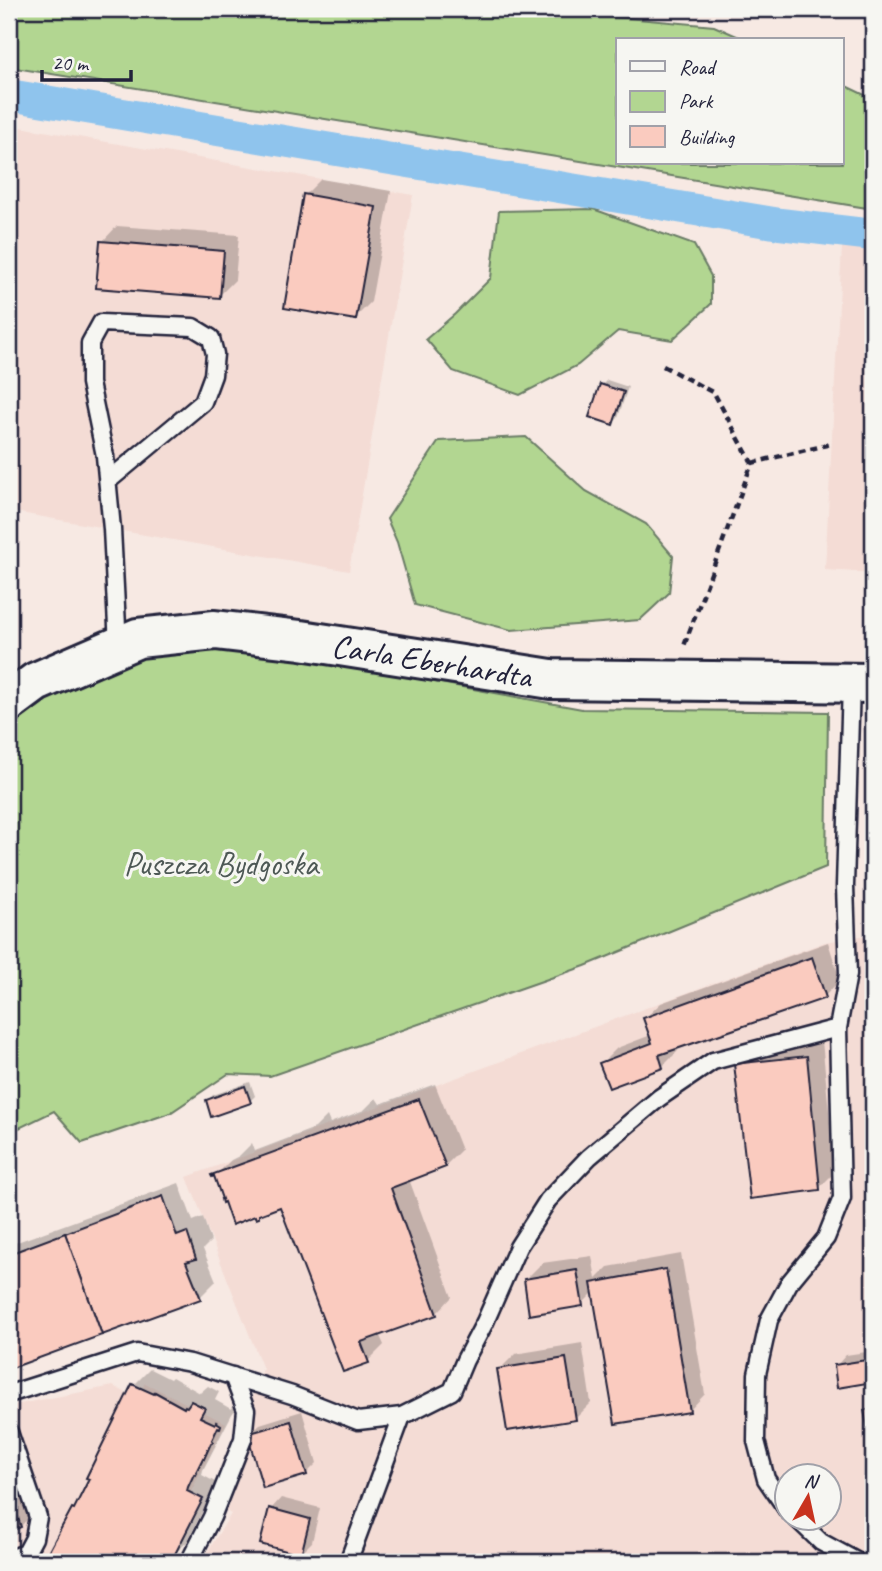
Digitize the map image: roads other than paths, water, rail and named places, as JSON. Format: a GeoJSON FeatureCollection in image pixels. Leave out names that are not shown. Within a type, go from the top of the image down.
{"type":"FeatureCollection","features":[{"type":"Feature","properties":{"kind":"street","name":"Carla Eberhardta"},"geometry":{"type":"LineString","coordinates":[[9,702],[36,682],[138,638],[215,630],[302,640],[551,679],[862,683]]}},
{"type":"Feature","properties":{"kind":"lane"},"geometry":{"type":"LineString","coordinates":[[108,481],[203,402],[213,375],[215,355],[211,338],[193,327],[101,323],[90,343],[90,383],[106,456],[118,646]]}},
{"type":"Feature","properties":{"kind":"lane"},"geometry":{"type":"LineString","coordinates":[[774,1491],[766,1479],[756,1441],[757,1374],[769,1320],[789,1283],[826,1238],[842,1198],[838,1028],[848,974],[845,886],[862,683]]}},
{"type":"Feature","properties":{"kind":"lane"},"geometry":{"type":"LineString","coordinates":[[9,1394],[137,1353],[191,1363],[292,1395],[358,1421],[402,1416],[452,1391],[518,1247],[548,1200],[589,1157],[659,1098],[713,1061],[838,1028]]}},
{"type":"Feature","properties":{"kind":"lane"},"geometry":{"type":"LineString","coordinates":[[189,1562],[212,1517],[243,1439],[246,1410],[233,1376]]}},
{"type":"Feature","properties":{"kind":"lane"},"geometry":{"type":"LineString","coordinates":[[348,1562],[402,1416]]}},
{"type":"Feature","properties":{"kind":"lane"},"geometry":{"type":"LineString","coordinates":[[9,1432],[38,1517],[34,1538],[26,1553],[9,1559]]}},
{"type":"Feature","properties":{"kind":"lane"},"geometry":{"type":"LineString","coordinates":[[811,1532],[821,1542],[858,1562]]}},
{"type":"Feature","properties":{"kind":"waterway"},"geometry":{"type":"LineString","coordinates":[[9,95],[780,224],[873,235]]}},
{"type":"Feature","properties":{"kind":"park label","name":"Puszcza Bydgoska"},"geometry":{"type":"Point","coordinates":[221,863]}}]}
